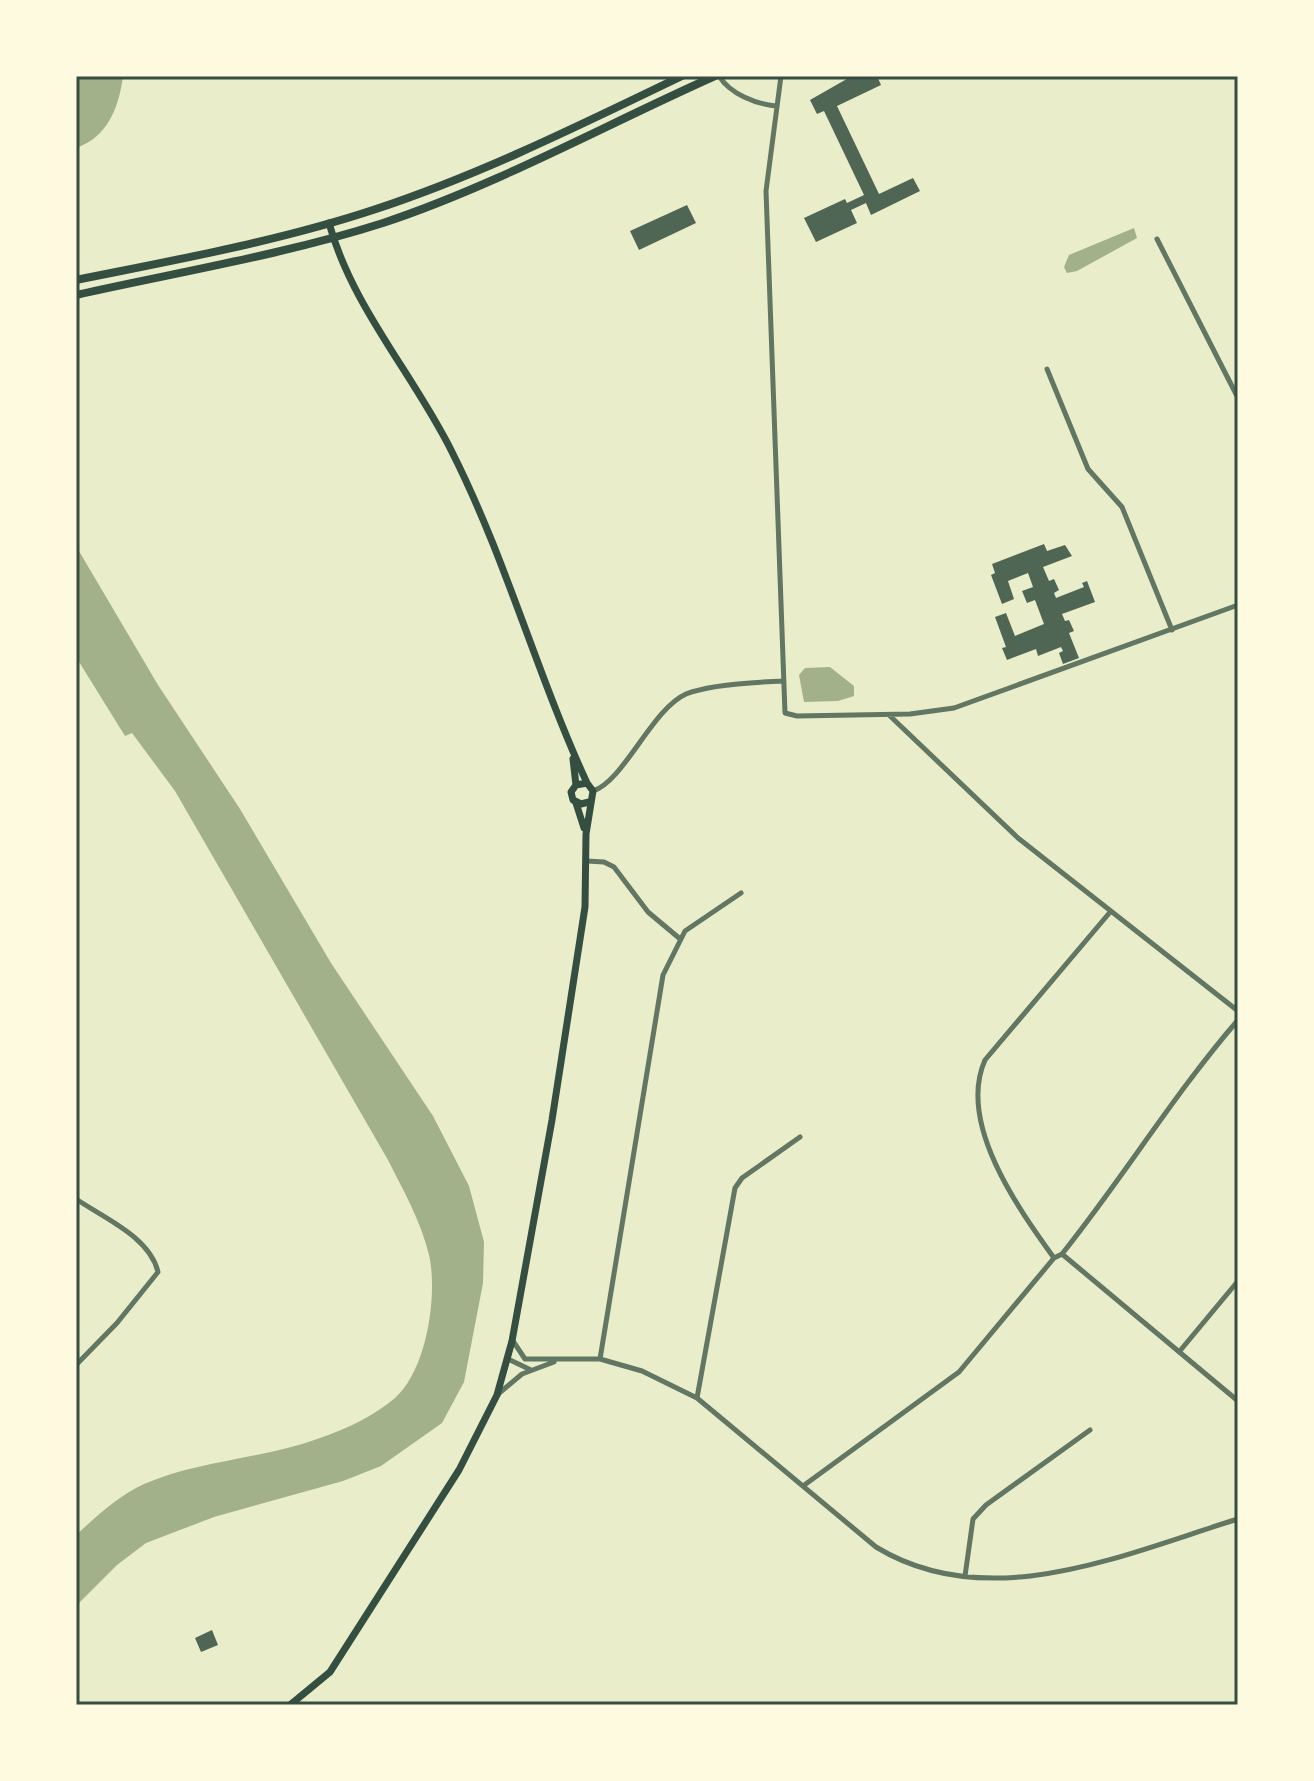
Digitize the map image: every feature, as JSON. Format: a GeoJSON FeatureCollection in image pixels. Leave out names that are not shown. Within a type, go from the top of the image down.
{"type":"FeatureCollection","features":[{"type":"Feature","properties":{"kind":"main road"},"geometry":{"type":"LineString","coordinates":[[76,280],[329,223],[478,171],[682,76]]}},
{"type":"Feature","properties":{"kind":"main road"},"geometry":{"type":"LineString","coordinates":[[76,295],[333,238],[457,195],[717,76]]}},
{"type":"Feature","properties":{"kind":"main road"},"geometry":{"type":"LineString","coordinates":[[290,1705],[330,1672],[459,1470],[497,1395],[512,1341],[555,1105],[585,907],[586,834],[593,791],[572,752],[500,562],[457,463],[356,291],[329,223]]}},
{"type":"Feature","properties":{"kind":"main road"},"geometry":{"type":"LineString","coordinates":[[572,752],[576,785],[571,796],[586,834]]}},
{"type":"Feature","properties":{"kind":"main road"},"geometry":{"type":"LineString","coordinates":[[576,785],[587,783]]}},
{"type":"Feature","properties":{"kind":"main road"},"geometry":{"type":"LineString","coordinates":[[576,803],[589,802]]}},
{"type":"Feature","properties":{"kind":"street"},"geometry":{"type":"LineString","coordinates":[[717,76],[727,87],[764,105],[776,106]]}},
{"type":"Feature","properties":{"kind":"street"},"geometry":{"type":"LineString","coordinates":[[781,76],[766,191],[785,713],[791,716],[889,714],[954,708],[1238,605]]}},
{"type":"Feature","properties":{"kind":"street"},"geometry":{"type":"LineString","coordinates":[[1157,239],[1238,398]]}},
{"type":"Feature","properties":{"kind":"street"},"geometry":{"type":"LineString","coordinates":[[1047,369],[1088,469],[1122,507],[1172,630]]}},
{"type":"Feature","properties":{"kind":"street"},"geometry":{"type":"LineString","coordinates":[[593,791],[606,784],[637,744],[686,694],[784,681]]}},
{"type":"Feature","properties":{"kind":"street"},"geometry":{"type":"LineString","coordinates":[[889,714],[1018,838],[1238,1011]]}},
{"type":"Feature","properties":{"kind":"street"},"geometry":{"type":"LineString","coordinates":[[587,861],[604,862],[614,867],[648,912],[679,938]]}},
{"type":"Feature","properties":{"kind":"street"},"geometry":{"type":"LineString","coordinates":[[600,1359],[663,975],[679,938],[741,893]]}},
{"type":"Feature","properties":{"kind":"street"},"geometry":{"type":"LineString","coordinates":[[1054,1258],[1001,1177],[979,1109],[979,1072],[985,1060],[1045,985],[1111,911]]}},
{"type":"Feature","properties":{"kind":"street"},"geometry":{"type":"LineString","coordinates":[[803,1486],[959,1372],[1054,1258],[1062,1254],[1238,1020]]}},
{"type":"Feature","properties":{"kind":"street"},"geometry":{"type":"LineString","coordinates":[[697,1398],[735,1188],[742,1178],[800,1137]]}},
{"type":"Feature","properties":{"kind":"street"},"geometry":{"type":"LineString","coordinates":[[76,1199],[140,1242],[155,1259],[158,1272],[117,1323],[76,1365]]}},
{"type":"Feature","properties":{"kind":"street"},"geometry":{"type":"LineString","coordinates":[[1062,1254],[1238,1401]]}},
{"type":"Feature","properties":{"kind":"street"},"geometry":{"type":"LineString","coordinates":[[1179,1352],[1238,1281]]}},
{"type":"Feature","properties":{"kind":"street"},"geometry":{"type":"LineString","coordinates":[[512,1341],[525,1359]]}},
{"type":"Feature","properties":{"kind":"street"},"geometry":{"type":"LineString","coordinates":[[508,1359],[600,1359],[642,1371],[697,1398],[891,1556],[908,1564],[965,1576],[1023,1578],[1063,1572],[1238,1519]]}},
{"type":"Feature","properties":{"kind":"street"},"geometry":{"type":"LineString","coordinates":[[508,1359],[531,1370]]}},
{"type":"Feature","properties":{"kind":"street"},"geometry":{"type":"LineString","coordinates":[[497,1395],[531,1370],[559,1361]]}},
{"type":"Feature","properties":{"kind":"street"},"geometry":{"type":"LineString","coordinates":[[965,1576],[973,1519],[986,1505],[1090,1430]]}},
{"type":"Feature","properties":{"kind":"shaded area"},"geometry":{"type":"Polygon","coordinates":[[[76,76],[123,76],[110,120],[96,136],[76,148],[76,76]]]}},
{"type":"Feature","properties":{"kind":"shaded area"},"geometry":{"type":"Polygon","coordinates":[[[1134,228],[1137,238],[1077,271],[1067,273],[1064,267],[1069,255],[1134,228]]]}},
{"type":"Feature","properties":{"kind":"shaded area"},"geometry":{"type":"Polygon","coordinates":[[[76,546],[158,685],[240,809],[331,963],[433,1116],[469,1186],[484,1242],[483,1283],[464,1382],[442,1423],[381,1466],[343,1481],[214,1517],[146,1543],[117,1565],[76,1606],[76,1535],[125,1494],[165,1476],[320,1438],[378,1411],[395,1398],[406,1385],[422,1351],[432,1290],[426,1242],[388,1160],[175,791],[132,733],[125,736],[76,657],[76,546]]]}},
{"type":"Feature","properties":{"kind":"shaded area"},"geometry":{"type":"Polygon","coordinates":[[[830,667],[854,686],[854,696],[838,701],[804,702],[799,675],[805,668],[830,667]]]}},
{"type":"Feature","properties":{"kind":"building"},"geometry":{"type":"Polygon","coordinates":[[[852,76],[877,76],[881,85],[837,106],[879,194],[913,178],[920,191],[871,215],[866,203],[851,210],[857,223],[816,242],[804,218],[845,199],[847,203],[864,195],[824,111],[817,114],[810,100],[852,76]]]}},
{"type":"Feature","properties":{"kind":"building"},"geometry":{"type":"Polygon","coordinates":[[[687,205],[696,223],[639,250],[630,231],[687,205]]]}},
{"type":"Feature","properties":{"kind":"building"},"geometry":{"type":"Polygon","coordinates":[[[1044,544],[1047,551],[1065,545],[1072,556],[1043,567],[1049,581],[1054,579],[1059,590],[1054,593],[1056,598],[1084,587],[1082,583],[1087,581],[1095,602],[1062,614],[1074,631],[1069,633],[1079,658],[1063,664],[1059,653],[1063,651],[1061,647],[1038,656],[1036,649],[1007,660],[1002,648],[1006,647],[995,617],[1006,613],[1015,636],[1044,624],[1035,600],[1027,603],[1022,591],[1033,587],[1028,573],[1008,581],[1014,599],[1002,604],[991,575],[995,573],[992,564],[1044,544]]]}},
{"type":"Feature","properties":{"kind":"building"},"geometry":{"type":"Polygon","coordinates":[[[212,1630],[218,1645],[201,1652],[195,1638],[212,1630]]]}}]}
